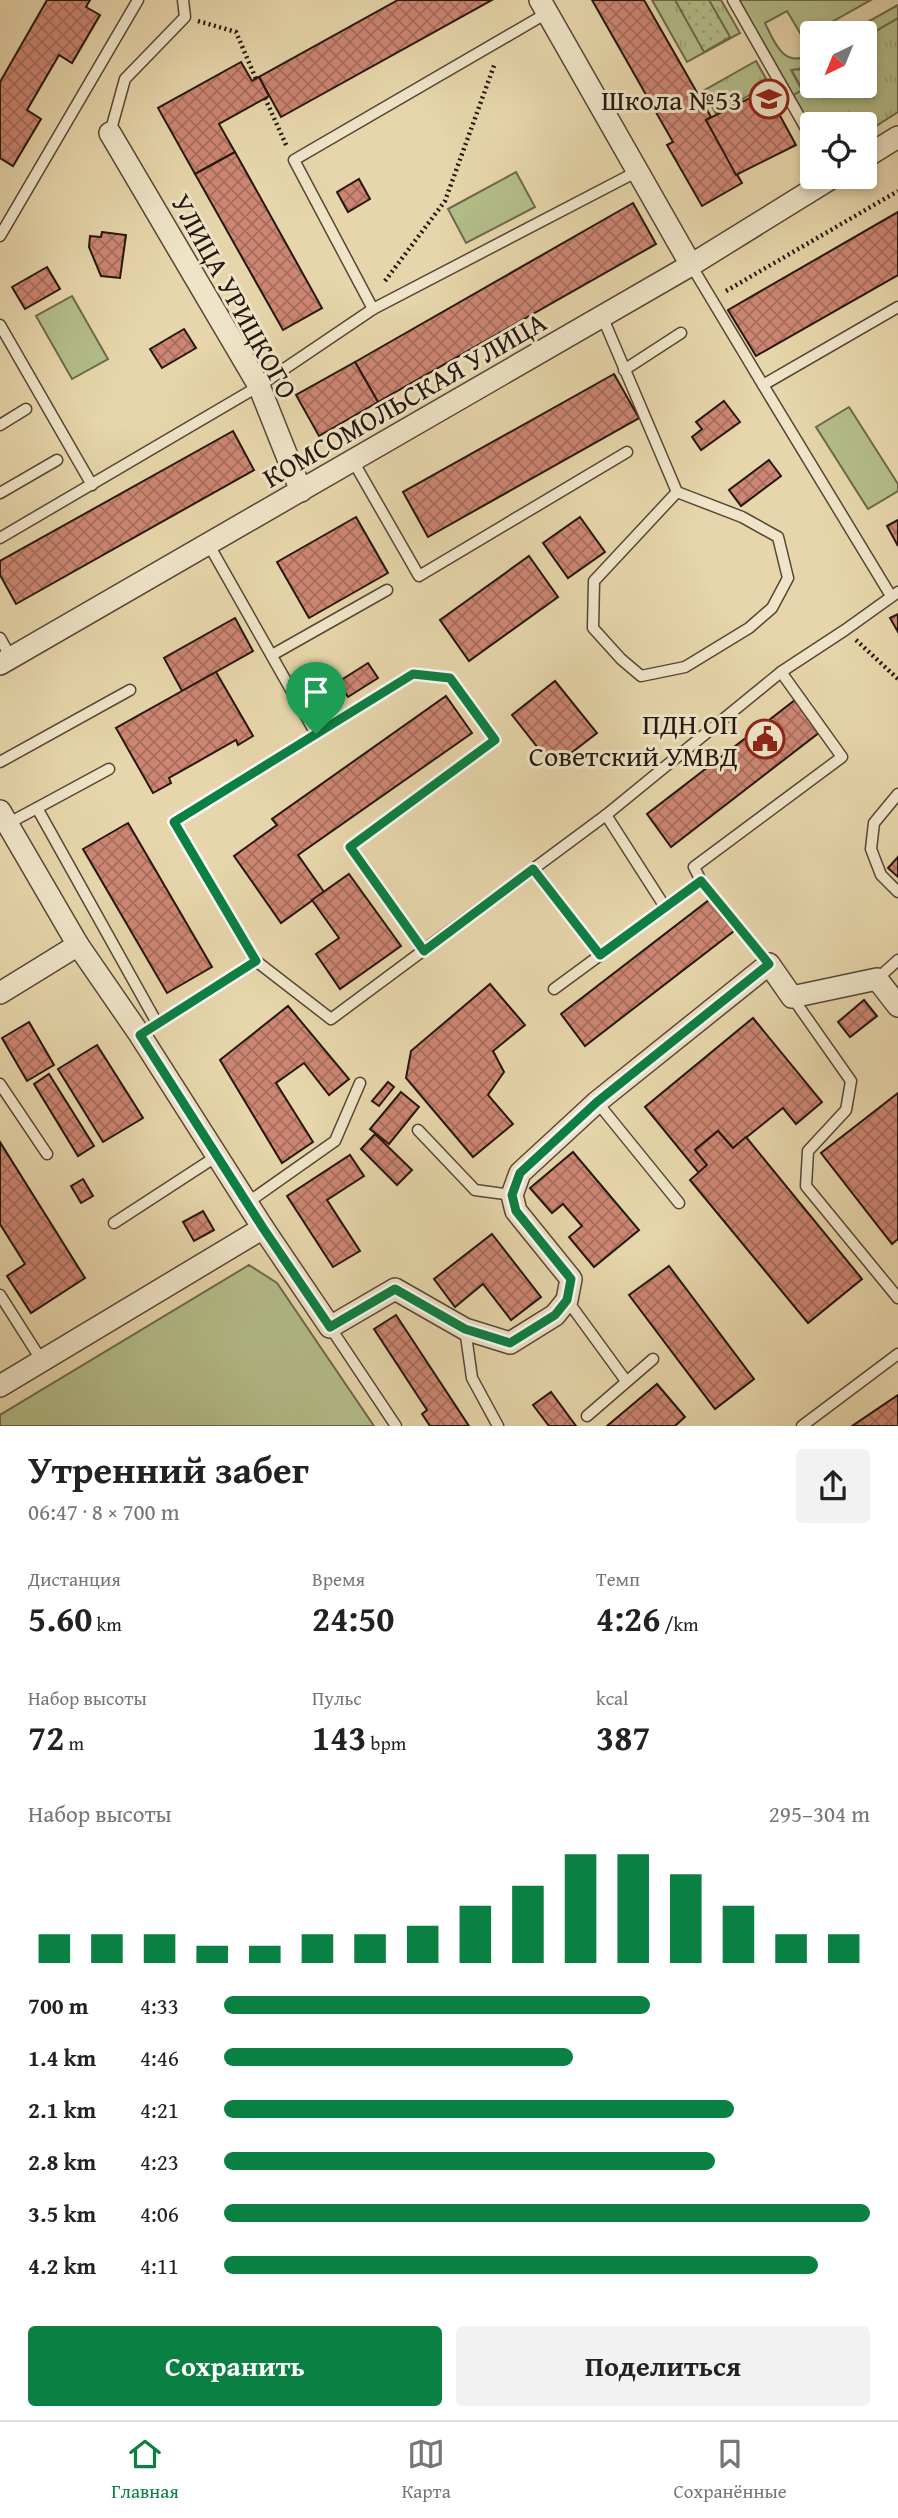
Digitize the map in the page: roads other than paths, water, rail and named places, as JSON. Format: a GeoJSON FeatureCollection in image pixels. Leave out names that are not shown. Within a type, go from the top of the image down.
{"type":"FeatureCollection","features":[{"type":"Feature","properties":{"kind":"street"},"geometry":{"type":"LineString","coordinates":[[544,7],[691,265]]}},
{"type":"Feature","properties":{"kind":"street","name":"УЛИЦА УРИЦКОГО"},"geometry":{"type":"LineString","coordinates":[[110,134],[259,386],[301,491]]}},
{"type":"Feature","properties":{"kind":"street","name":"КОМСОМОЛЬСКАЯ УЛИЦА"},"geometry":{"type":"LineString","coordinates":[[6,661],[691,265],[814,189]]}},
{"type":"Feature","properties":{"kind":"street"},"geometry":{"type":"LineString","coordinates":[[4,818],[78,945],[149,1029],[217,1156],[330,1327],[395,1289],[465,1329],[510,1343],[555,1315],[567,1300],[571,1279],[516,1211],[512,1195],[520,1173],[597,1102],[769,964],[792,997],[877,979],[898,1006]]}},
{"type":"Feature","properties":{"kind":"street"},"geometry":{"type":"LineString","coordinates":[[0,993],[78,945]]}},
{"type":"Feature","properties":{"kind":"street"},"geometry":{"type":"LineString","coordinates":[[0,1386],[263,1228]]}},
{"type":"Feature","properties":{"kind":"lane"},"geometry":{"type":"LineString","coordinates":[[0,236],[138,0]]}},
{"type":"Feature","properties":{"kind":"lane"},"geometry":{"type":"LineString","coordinates":[[110,134],[125,79],[186,17],[183,0]]}},
{"type":"Feature","properties":{"kind":"lane"},"geometry":{"type":"LineString","coordinates":[[733,0],[800,118]]}},
{"type":"Feature","properties":{"kind":"lane"},"geometry":{"type":"LineString","coordinates":[[372,306],[294,160],[503,39],[544,7]]}},
{"type":"Feature","properties":{"kind":"lane"},"geometry":{"type":"LineString","coordinates":[[0,538],[259,386],[372,306],[638,171]]}},
{"type":"Feature","properties":{"kind":"lane"},"geometry":{"type":"LineString","coordinates":[[424,951],[350,847],[495,740],[450,678],[413,674],[174,822],[256,961],[331,1019],[424,951],[606,815],[781,672],[895,594],[710,300],[691,265]]}},
{"type":"Feature","properties":{"kind":"lane"},"geometry":{"type":"LineString","coordinates":[[763,385],[898,307]]}},
{"type":"Feature","properties":{"kind":"lane"},"geometry":{"type":"LineString","coordinates":[[601,316],[677,492],[742,517],[778,537],[788,578],[772,608],[749,628],[685,667],[641,676],[621,659],[593,628],[594,581],[677,492]]}},
{"type":"Feature","properties":{"kind":"lane"},"geometry":{"type":"LineString","coordinates":[[0,325],[92,485]]}},
{"type":"Feature","properties":{"kind":"lane"},"geometry":{"type":"LineString","coordinates":[[624,370],[681,332]]}},
{"type":"Feature","properties":{"kind":"lane"},"geometry":{"type":"LineString","coordinates":[[0,425],[26,409]]}},
{"type":"Feature","properties":{"kind":"lane"},"geometry":{"type":"LineString","coordinates":[[354,461],[419,576],[627,452]]}},
{"type":"Feature","properties":{"kind":"lane"},"geometry":{"type":"LineString","coordinates":[[0,493],[57,460]]}},
{"type":"Feature","properties":{"kind":"lane"},"geometry":{"type":"LineString","coordinates":[[209,545],[316,734]]}},
{"type":"Feature","properties":{"kind":"lane"},"geometry":{"type":"LineString","coordinates":[[272,655],[387,590]]}},
{"type":"Feature","properties":{"kind":"lane"},"geometry":{"type":"LineString","coordinates":[[0,638],[6,661]]}},
{"type":"Feature","properties":{"kind":"lane"},"geometry":{"type":"LineString","coordinates":[[769,964],[701,881],[694,867],[842,757],[781,672]]}},
{"type":"Feature","properties":{"kind":"lane"},"geometry":{"type":"LineString","coordinates":[[0,762],[130,690]]}},
{"type":"Feature","properties":{"kind":"lane"},"geometry":{"type":"LineString","coordinates":[[4,818],[37,808],[109,769]]}},
{"type":"Feature","properties":{"kind":"lane"},"geometry":{"type":"LineString","coordinates":[[898,794],[874,823],[871,849],[881,875],[898,892]]}},
{"type":"Feature","properties":{"kind":"lane"},"geometry":{"type":"LineString","coordinates":[[37,808],[149,1029],[256,961]]}},
{"type":"Feature","properties":{"kind":"lane"},"geometry":{"type":"LineString","coordinates":[[606,815],[665,907]]}},
{"type":"Feature","properties":{"kind":"lane"},"geometry":{"type":"LineString","coordinates":[[533,869],[600,955]]}},
{"type":"Feature","properties":{"kind":"lane"},"geometry":{"type":"LineString","coordinates":[[554,989],[701,881]]}},
{"type":"Feature","properties":{"kind":"lane"},"geometry":{"type":"LineString","coordinates":[[877,979],[898,960]]}},
{"type":"Feature","properties":{"kind":"lane"},"geometry":{"type":"LineString","coordinates":[[792,997],[852,1082],[846,1110],[808,1151],[806,1186],[898,1298]]}},
{"type":"Feature","properties":{"kind":"lane"},"geometry":{"type":"LineString","coordinates":[[247,1203],[335,1142],[360,1083]]}},
{"type":"Feature","properties":{"kind":"lane"},"geometry":{"type":"LineString","coordinates":[[0,1084],[47,1154]]}},
{"type":"Feature","properties":{"kind":"lane"},"geometry":{"type":"LineString","coordinates":[[597,1102],[679,1203]]}},
{"type":"Feature","properties":{"kind":"lane"},"geometry":{"type":"LineString","coordinates":[[418,1130],[475,1190],[512,1195]]}},
{"type":"Feature","properties":{"kind":"lane"},"geometry":{"type":"LineString","coordinates":[[114,1223],[217,1156]]}},
{"type":"Feature","properties":{"kind":"lane"},"geometry":{"type":"LineString","coordinates":[[0,1295],[42,1360]]}},
{"type":"Feature","properties":{"kind":"lane"},"geometry":{"type":"LineString","coordinates":[[567,1300],[626,1381]]}},
{"type":"Feature","properties":{"kind":"lane"},"geometry":{"type":"LineString","coordinates":[[330,1327],[396,1426]]}},
{"type":"Feature","properties":{"kind":"lane"},"geometry":{"type":"LineString","coordinates":[[465,1329],[472,1378],[498,1426]]}},
{"type":"Feature","properties":{"kind":"lane"},"geometry":{"type":"LineString","coordinates":[[802,1426],[898,1354]]}},
{"type":"Feature","properties":{"kind":"lane"},"geometry":{"type":"LineString","coordinates":[[587,1416],[653,1359]]}},
{"type":"Feature","properties":{"kind":"place","name":"Школа №53"},"geometry":{"type":"Point","coordinates":[769,99]}},
{"type":"Feature","properties":{"kind":"place","name":"ПДН ОП Советский УМВД"},"geometry":{"type":"Point","coordinates":[765,739]}}]}
